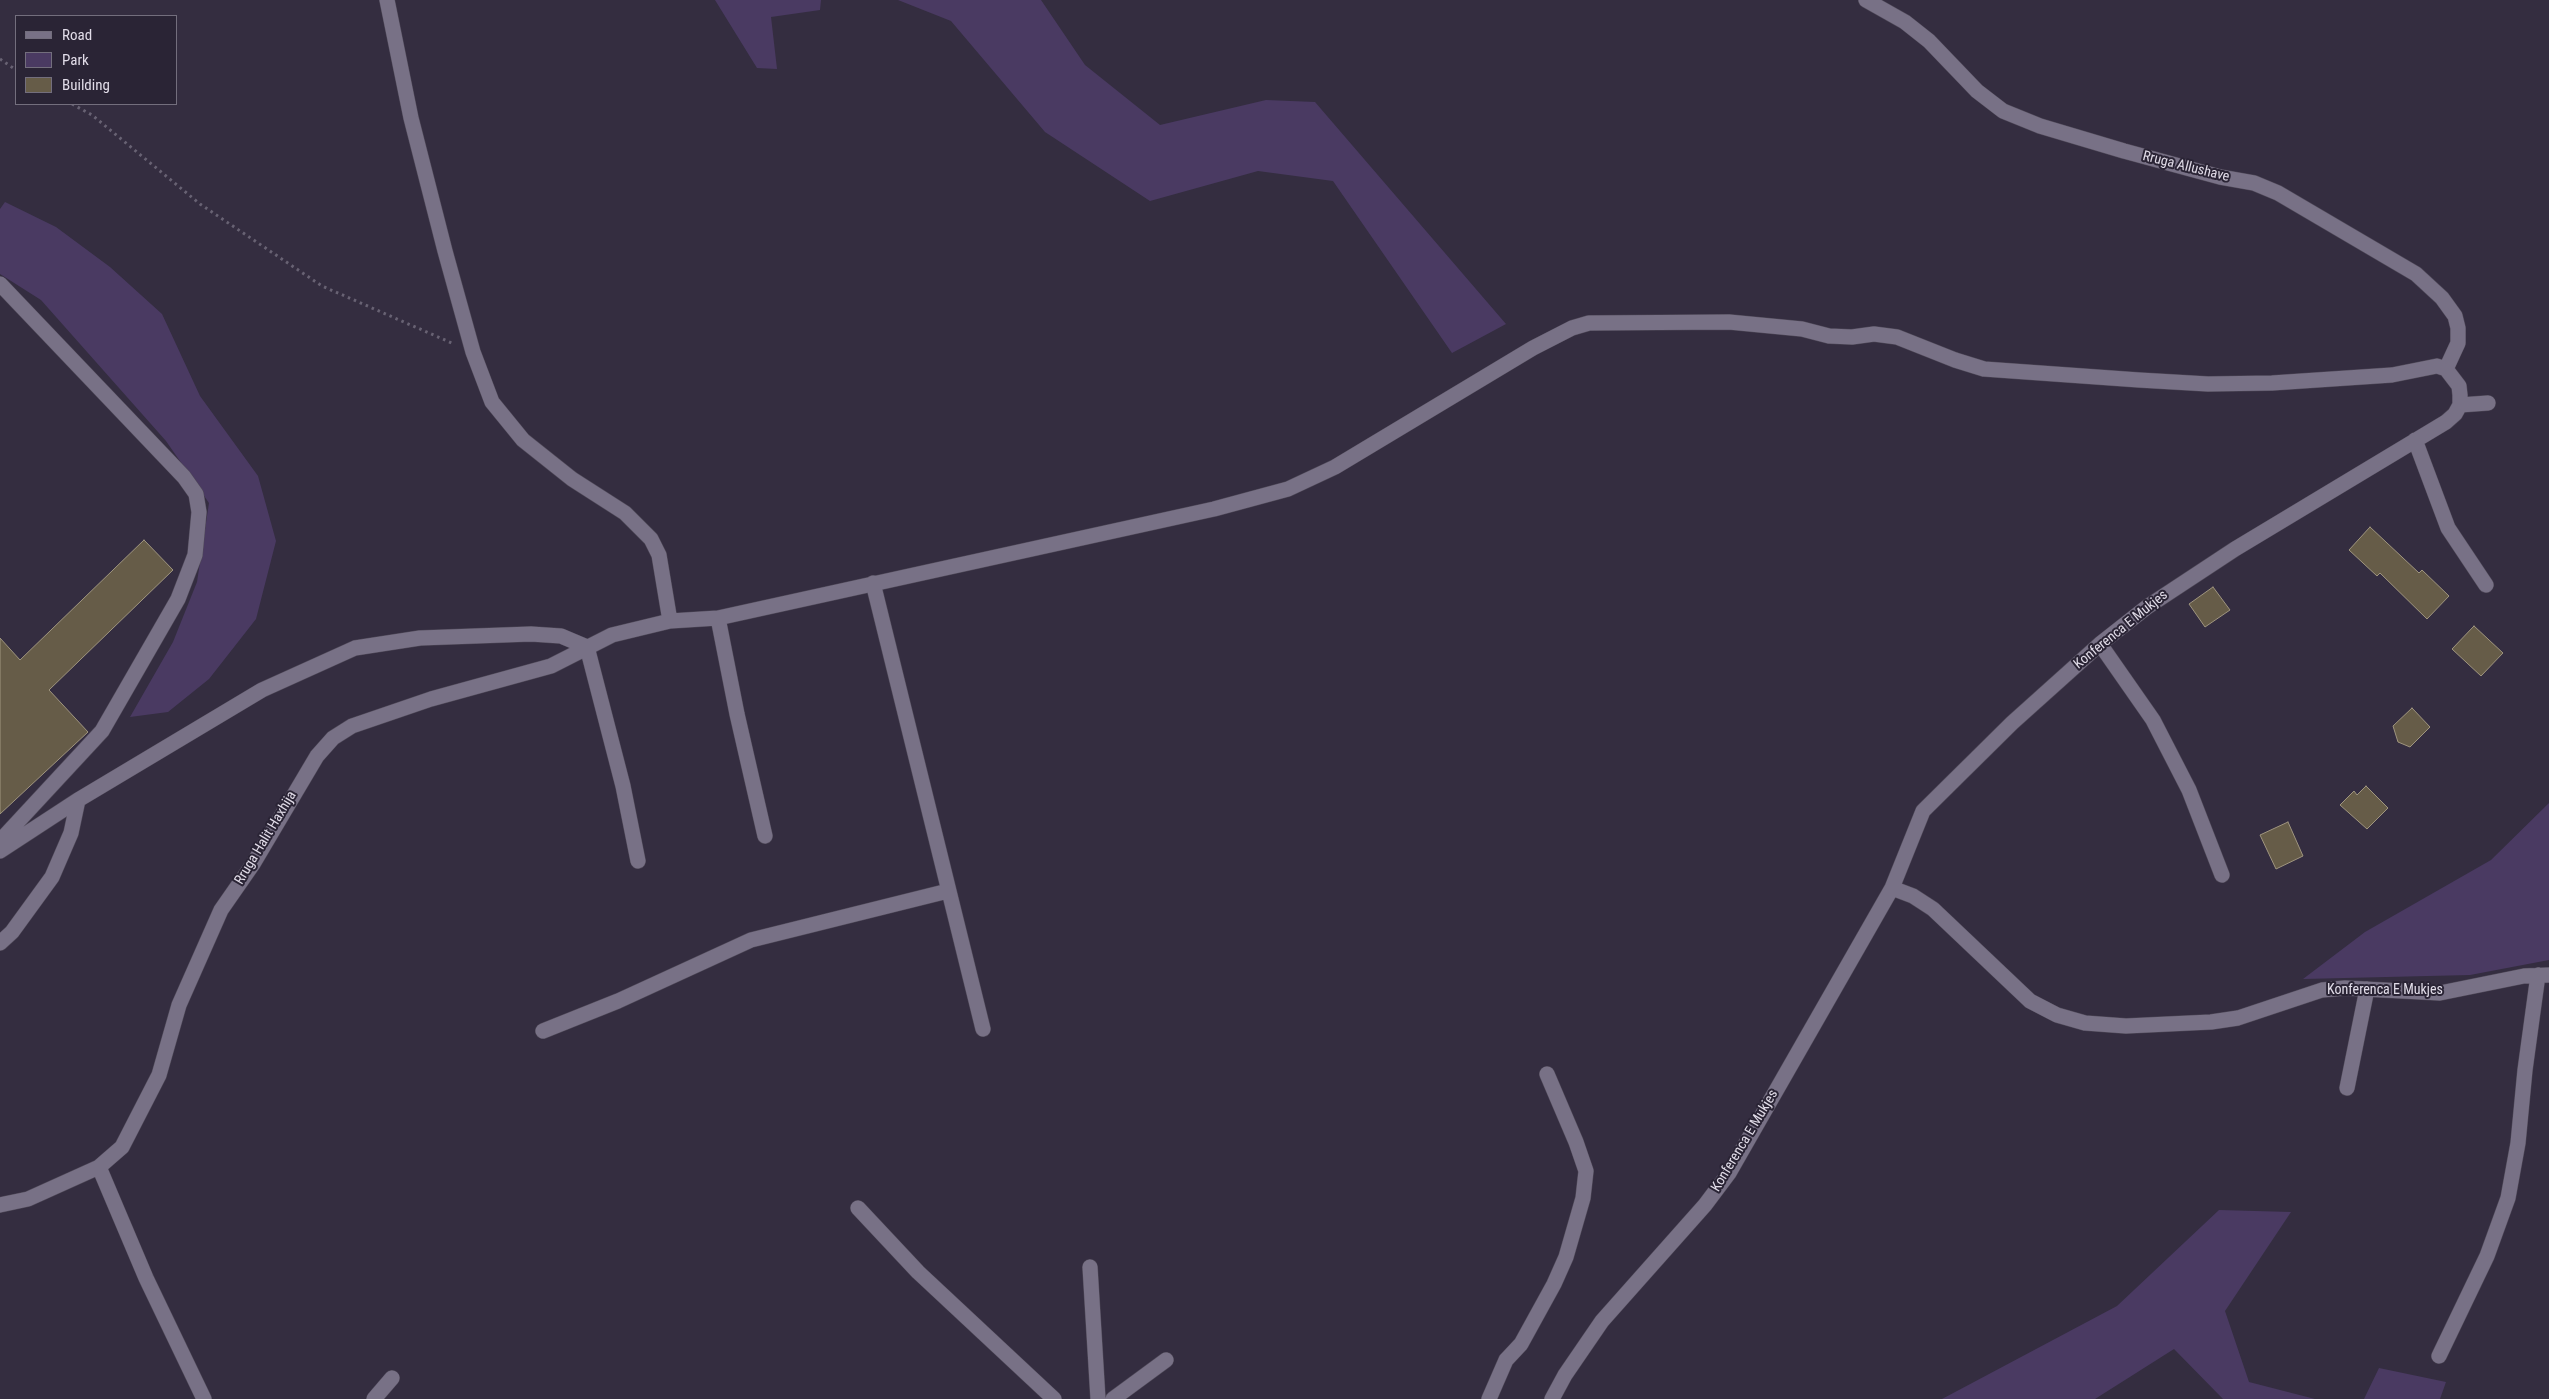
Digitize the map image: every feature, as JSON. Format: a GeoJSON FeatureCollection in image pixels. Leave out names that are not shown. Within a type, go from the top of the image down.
{"type":"FeatureCollection","features":[{"type":"Feature","properties":{"kind":"street"},"geometry":{"type":"LineString","coordinates":[[387,0],[411,118],[473,352],[492,402],[523,440],[572,479],[625,513],[651,539],[659,555],[670,621]]}},
{"type":"Feature","properties":{"kind":"street","name":"Rruga Allushave"},"geometry":{"type":"LineString","coordinates":[[1866,0],[1905,22],[1929,42],[1977,91],[2003,111],[2040,126],[2124,151],[2220,177],[2254,183],[2278,193],[2416,274],[2442,298],[2454,316],[2458,328],[2458,343],[2446,369]]}},
{"type":"Feature","properties":{"kind":"street"},"geometry":{"type":"LineString","coordinates":[[0,284],[184,476],[196,494],[199,512],[195,555],[178,599],[102,731],[0,842]]}},
{"type":"Feature","properties":{"kind":"street","name":"Rruga Halit Haxhija"},"geometry":{"type":"LineString","coordinates":[[0,1205],[28,1199],[99,1167],[122,1147],[159,1075],[179,1005],[220,910],[253,864],[317,756],[333,738],[352,726],[431,699],[551,666],[587,647],[630,629],[670,621],[718,618],[1214,509],[1288,489],[1335,467],[1534,348],[1572,328],[1589,323],[1729,322],[1802,329],[1829,336],[1852,338],[1874,334],[1897,337],[1955,360],[1984,369],[2178,382],[2272,383],[2392,375],[2437,366],[2446,369]]}},
{"type":"Feature","properties":{"kind":"street"},"geometry":{"type":"LineString","coordinates":[[2446,369],[2459,386],[2460,405],[2488,404]]}},
{"type":"Feature","properties":{"kind":"street","name":"Konferenca E Mukjes"},"geometry":{"type":"LineString","coordinates":[[1552,1399],[1576,1358],[1602,1322],[1705,1205],[1729,1173],[1892,888],[1923,811],[2012,723],[2100,644],[2175,586],[2446,422],[2455,414],[2460,405]]}},
{"type":"Feature","properties":{"kind":"street"},"geometry":{"type":"LineString","coordinates":[[2415,440],[2448,528],[2486,585]]}},
{"type":"Feature","properties":{"kind":"street"},"geometry":{"type":"LineString","coordinates":[[873,583],[983,1029]]}},
{"type":"Feature","properties":{"kind":"street"},"geometry":{"type":"LineString","coordinates":[[718,618],[737,714],[765,836]]}},
{"type":"Feature","properties":{"kind":"street"},"geometry":{"type":"LineString","coordinates":[[0,852],[78,800],[262,690],[355,648],[420,638],[531,634],[560,636],[587,647],[623,786],[638,861]]}},
{"type":"Feature","properties":{"kind":"street"},"geometry":{"type":"LineString","coordinates":[[2100,644],[2153,720],[2189,790],[2222,875]]}},
{"type":"Feature","properties":{"kind":"street"},"geometry":{"type":"LineString","coordinates":[[0,943],[12,932],[52,877],[71,833],[78,800]]}},
{"type":"Feature","properties":{"kind":"street","name":"Konferenca E Mukjes"},"geometry":{"type":"LineString","coordinates":[[1892,888],[1913,896],[1933,909],[2030,1001],[2057,1015],[2085,1023],[2126,1026],[2211,1022],[2238,1018],[2322,990],[2367,989],[2440,993],[2524,976],[2544,975],[2525,1070],[2518,1143],[2508,1198],[2486,1256],[2439,1356]]}},
{"type":"Feature","properties":{"kind":"street"},"geometry":{"type":"LineString","coordinates":[[544,1031],[751,940],[948,890]]}},
{"type":"Feature","properties":{"kind":"street"},"geometry":{"type":"LineString","coordinates":[[2347,1088],[2367,989]]}},
{"type":"Feature","properties":{"kind":"street"},"geometry":{"type":"LineString","coordinates":[[1489,1399],[1506,1360],[1521,1344],[1554,1284],[1566,1256],[1583,1198],[1586,1171],[1576,1142],[1547,1074]]}},
{"type":"Feature","properties":{"kind":"street"},"geometry":{"type":"LineString","coordinates":[[99,1167],[199,1397]]}},
{"type":"Feature","properties":{"kind":"street"},"geometry":{"type":"LineString","coordinates":[[858,1208],[918,1272],[1054,1399]]}},
{"type":"Feature","properties":{"kind":"street"},"geometry":{"type":"LineString","coordinates":[[1090,1267],[1098,1399]]}},
{"type":"Feature","properties":{"kind":"street"},"geometry":{"type":"LineString","coordinates":[[1113,1399],[1166,1360]]}},
{"type":"Feature","properties":{"kind":"street"},"geometry":{"type":"LineString","coordinates":[[374,1399],[392,1378]]}},
{"type":"Feature","properties":{"kind":"path"},"geometry":{"type":"LineString","coordinates":[[0,59],[15,69]]}},
{"type":"Feature","properties":{"kind":"path"},"geometry":{"type":"LineString","coordinates":[[74,105],[92,115],[200,204],[322,286],[473,352]]}},
{"type":"Feature","properties":{"kind":"green space"},"geometry":{"type":"Polygon","coordinates":[[[715,0],[821,0],[820,10],[771,17],[777,69],[757,68],[715,0]]]}},
{"type":"Feature","properties":{"kind":"green space"},"geometry":{"type":"Polygon","coordinates":[[[898,0],[1041,0],[1085,65],[1160,125],[1266,100],[1315,102],[1506,324],[1452,353],[1333,181],[1258,171],[1150,201],[1045,132],[951,21],[898,0]]]}},
{"type":"Feature","properties":{"kind":"green space"},"geometry":{"type":"Polygon","coordinates":[[[5,202],[56,227],[110,267],[162,314],[200,396],[258,476],[276,541],[256,619],[209,679],[168,712],[130,717],[173,642],[197,582],[209,503],[166,441],[41,300],[0,274],[0,209],[5,202]]]}},
{"type":"Feature","properties":{"kind":"green space"},"geometry":{"type":"Polygon","coordinates":[[[2549,803],[2549,960],[2470,975],[2303,979],[2365,932],[2491,860],[2549,803]]]}},
{"type":"Feature","properties":{"kind":"green space"},"geometry":{"type":"Polygon","coordinates":[[[2219,1210],[2291,1212],[2225,1311],[2249,1382],[2315,1399],[2223,1399],[2174,1349],[2095,1399],[1942,1399],[2117,1306],[2219,1210]]]}},
{"type":"Feature","properties":{"kind":"green space"},"geometry":{"type":"Polygon","coordinates":[[[2379,1368],[2446,1382],[2440,1399],[2364,1399],[2379,1368]]]}},
{"type":"Feature","properties":{"kind":"building"},"geometry":{"type":"Polygon","coordinates":[[[2370,527],[2419,573],[2422,570],[2449,596],[2427,619],[2380,573],[2377,576],[2349,550],[2370,527]]]}},
{"type":"Feature","properties":{"kind":"building"},"geometry":{"type":"Polygon","coordinates":[[[144,540],[173,570],[49,690],[88,732],[0,814],[0,638],[20,660],[144,540]]]}},
{"type":"Feature","properties":{"kind":"building"},"geometry":{"type":"Polygon","coordinates":[[[2213,587],[2230,610],[2205,627],[2189,604],[2213,587]]]}},
{"type":"Feature","properties":{"kind":"building"},"geometry":{"type":"Polygon","coordinates":[[[2474,626],[2503,653],[2481,676],[2452,649],[2474,626]]]}},
{"type":"Feature","properties":{"kind":"building"},"geometry":{"type":"Polygon","coordinates":[[[2412,708],[2430,727],[2410,747],[2398,742],[2393,726],[2412,708]]]}},
{"type":"Feature","properties":{"kind":"building"},"geometry":{"type":"Polygon","coordinates":[[[2366,786],[2388,808],[2367,829],[2340,805],[2354,791],[2357,795],[2366,786]]]}},
{"type":"Feature","properties":{"kind":"building"},"geometry":{"type":"Polygon","coordinates":[[[2288,822],[2303,856],[2276,869],[2260,835],[2288,822]]]}}]}
